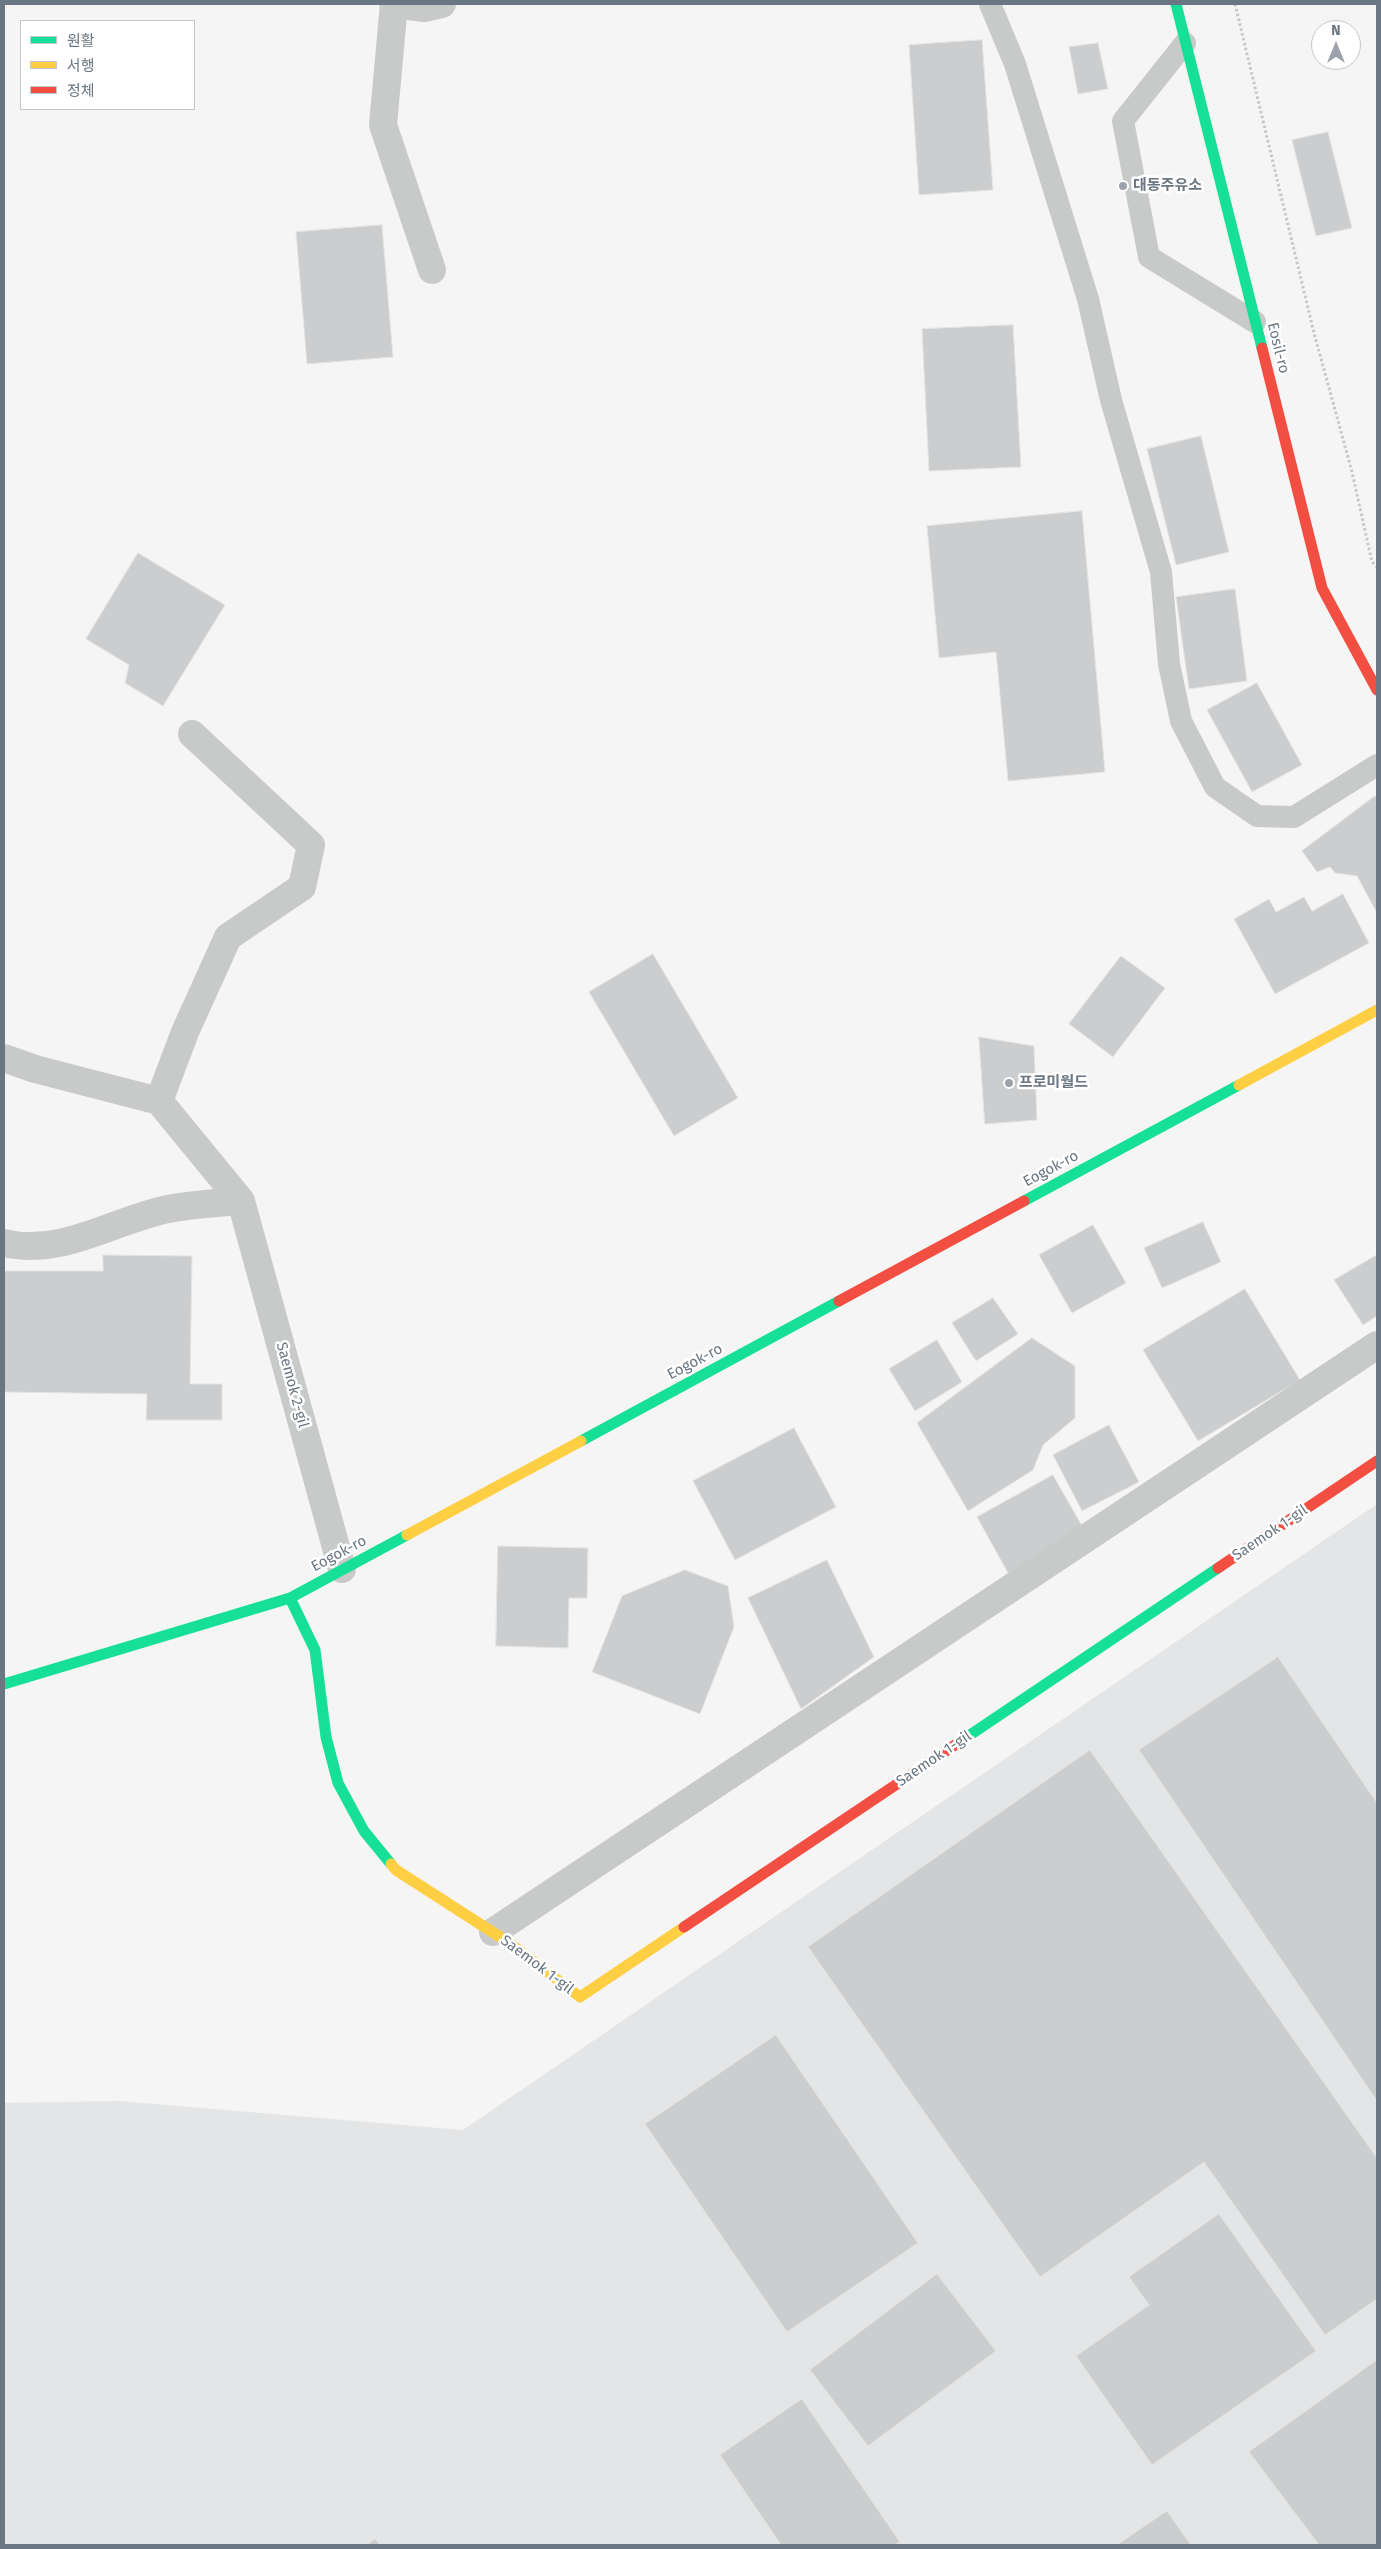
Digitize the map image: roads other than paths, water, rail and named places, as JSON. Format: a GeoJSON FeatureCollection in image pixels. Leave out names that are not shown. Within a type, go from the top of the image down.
{"type":"FeatureCollection","features":[{"type":"Feature","properties":{"kind":"street"},"geometry":{"type":"LineString","coordinates":[[432,270],[384,125],[394,4],[424,8],[442,4]]}},
{"type":"Feature","properties":{"kind":"street","name":"Eosil-ro"},"geometry":{"type":"LineString","coordinates":[[1176,4],[1322,588],[1377,690]]}},
{"type":"Feature","properties":{"kind":"street"},"geometry":{"type":"LineString","coordinates":[[4,1058],[34,1069],[159,1101],[185,1032],[228,937],[302,887],[311,845],[192,734]]}},
{"type":"Feature","properties":{"kind":"street","name":"Eogok-ro"},"geometry":{"type":"LineString","coordinates":[[4,1684],[290,1598],[1377,1010]]}},
{"type":"Feature","properties":{"kind":"street","name":"Saemok 2-gil"},"geometry":{"type":"LineString","coordinates":[[159,1101],[241,1200],[342,1569]]}},
{"type":"Feature","properties":{"kind":"street"},"geometry":{"type":"LineString","coordinates":[[4,1243],[16,1246],[58,1244],[167,1209],[241,1200]]}},
{"type":"Feature","properties":{"kind":"street","name":"Saemok 1-gil"},"geometry":{"type":"LineString","coordinates":[[493,1932],[1377,1345]]}},
{"type":"Feature","properties":{"kind":"street","name":"Saemok 1-gil"},"geometry":{"type":"LineString","coordinates":[[290,1598],[315,1650],[326,1738],[338,1783],[364,1831],[396,1870],[493,1932],[580,1997],[1377,1461]]}},
{"type":"Feature","properties":{"kind":"lane"},"geometry":{"type":"LineString","coordinates":[[990,4],[1015,64],[1088,299],[1111,400],[1161,572],[1169,664],[1181,721],[1215,787],[1257,816],[1294,817],[1377,765]]}},
{"type":"Feature","properties":{"kind":"lane"},"geometry":{"type":"LineString","coordinates":[[1185,43],[1123,121],[1148,257],[1256,322]]}},
{"type":"Feature","properties":{"kind":"place","name":"대동주유소"},"geometry":{"type":"Point","coordinates":[1123,186]}},
{"type":"Feature","properties":{"kind":"place","name":"프로미월드"},"geometry":{"type":"Point","coordinates":[1009,1083]}}]}
